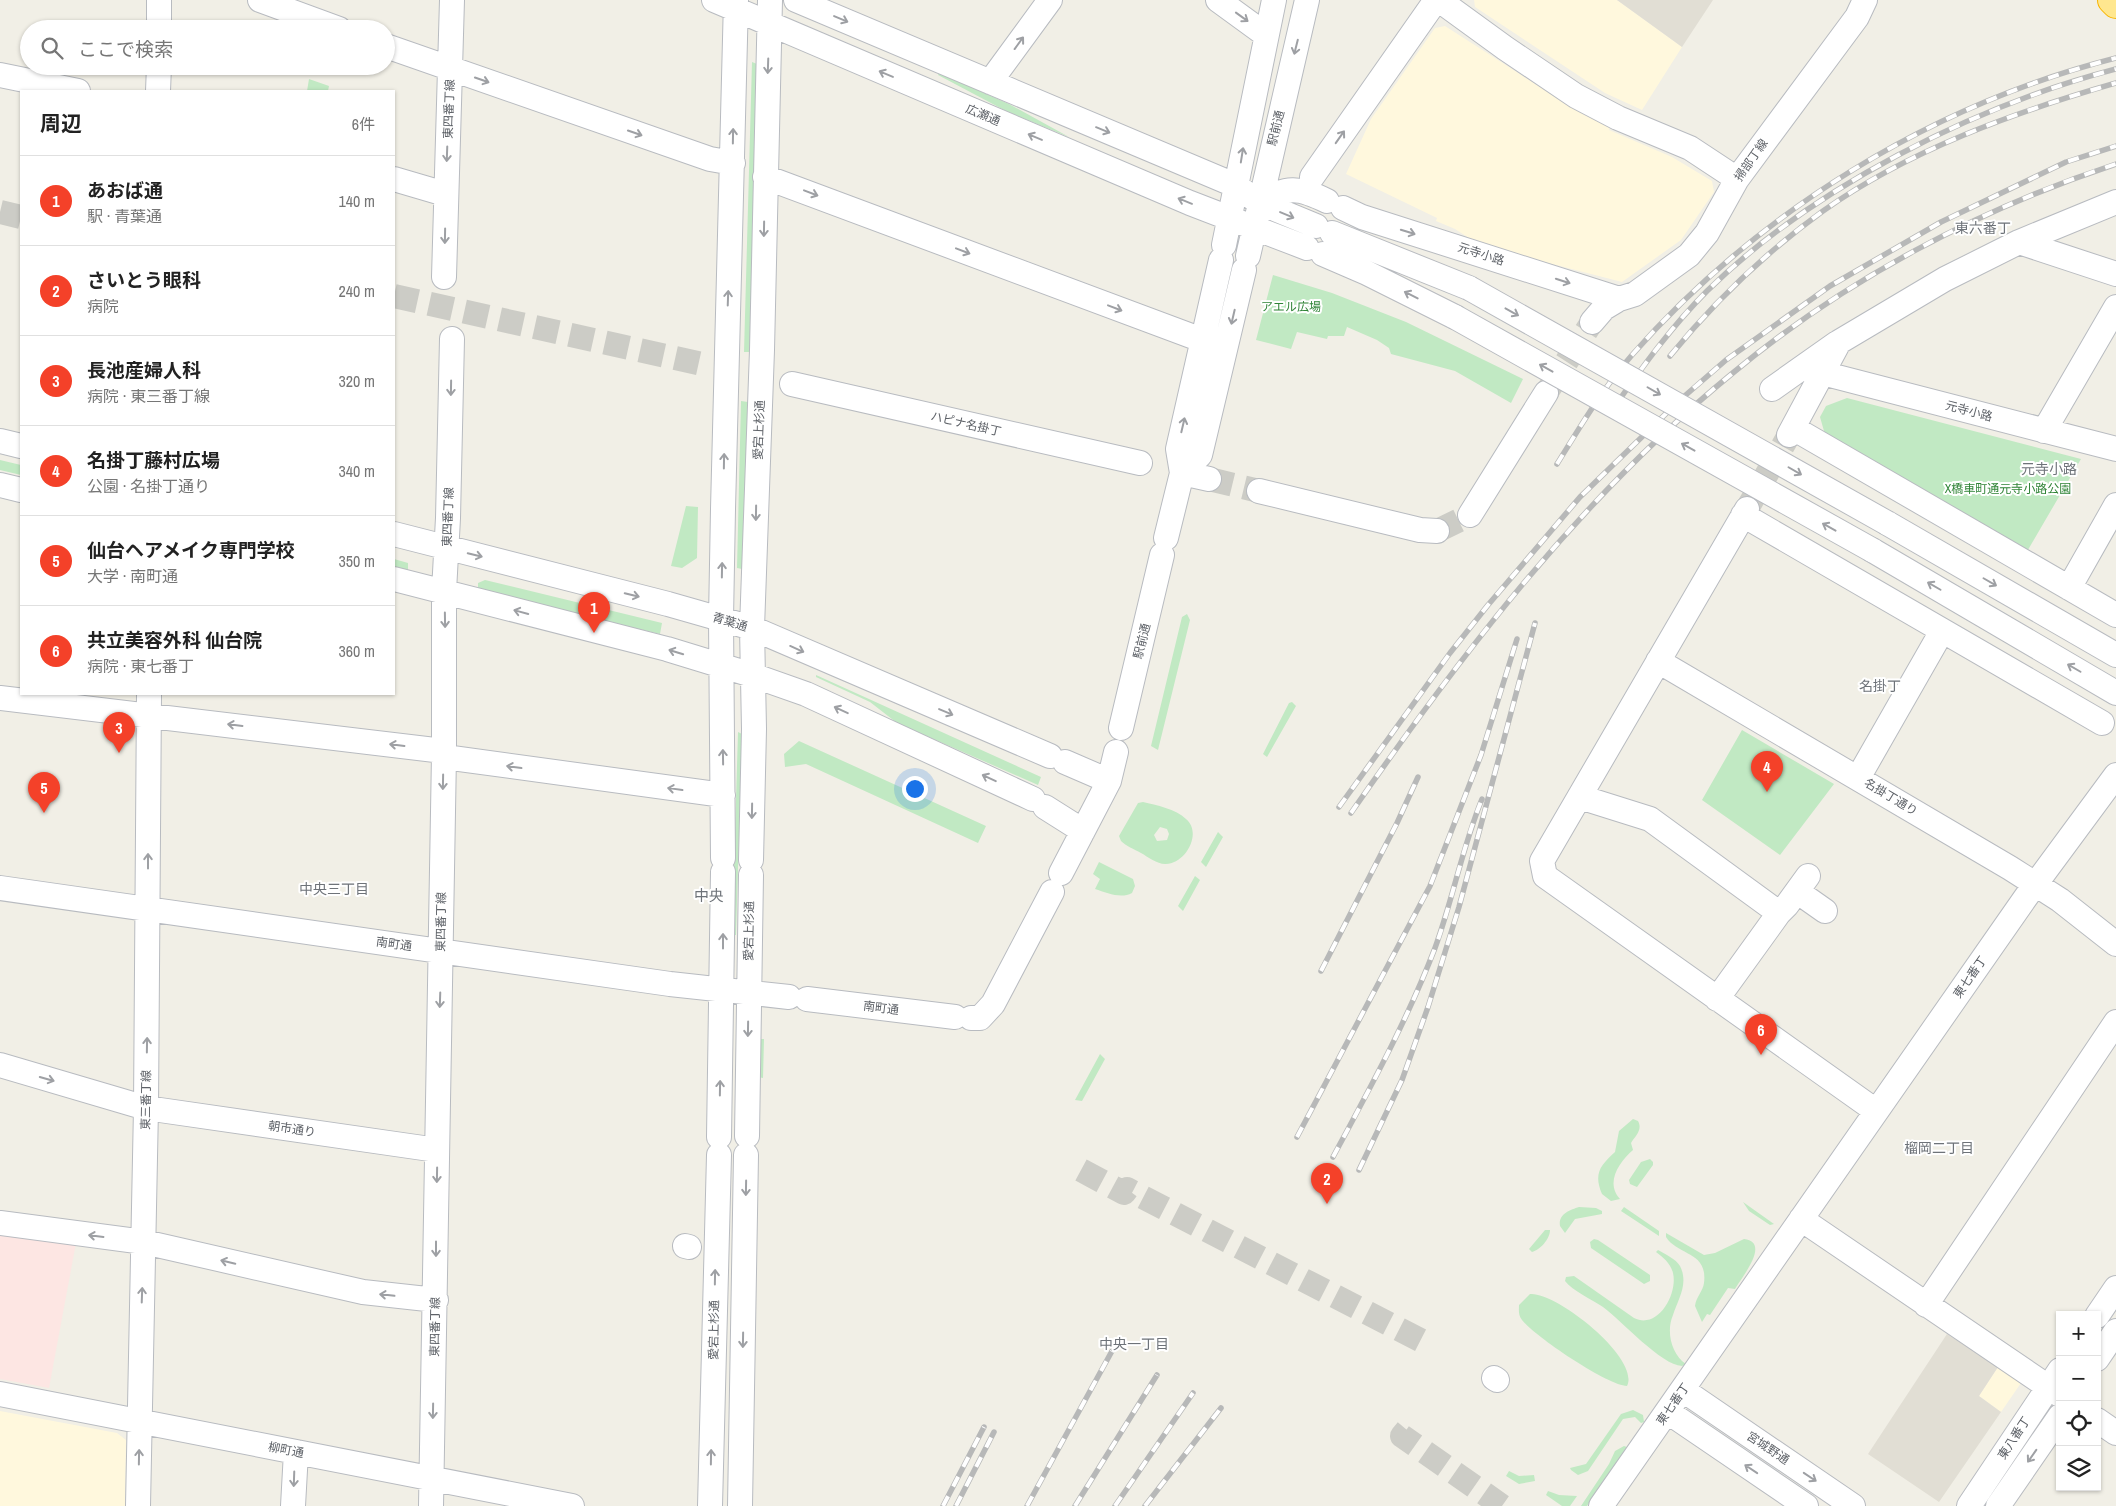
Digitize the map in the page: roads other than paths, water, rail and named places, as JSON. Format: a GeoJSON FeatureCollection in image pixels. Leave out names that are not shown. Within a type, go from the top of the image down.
{"type":"FeatureCollection","features":[{"type":"Feature","properties":{"kind":"highway"},"geometry":{"type":"LineString","coordinates":[[2112,0],[2116,4]]}},
{"type":"Feature","properties":{"kind":"street"},"geometry":{"type":"LineString","coordinates":[[159,0],[159,20]]}},
{"type":"Feature","properties":{"kind":"street"},"geometry":{"type":"LineString","coordinates":[[260,0],[314,20]]}},
{"type":"Feature","properties":{"kind":"street","name":"東四番丁線"},"geometry":{"type":"LineString","coordinates":[[444,277],[452,0]]}},
{"type":"Feature","properties":{"kind":"street","name":"広瀬通"},"geometry":{"type":"LineString","coordinates":[[714,0],[736,5],[769,25],[1190,203],[1254,226],[1367,273],[1454,317],[1872,550],[2116,693]]}},
{"type":"Feature","properties":{"kind":"street","name":"愛宕上杉通"},"geometry":{"type":"LineString","coordinates":[[740,1506],[754,729],[752,628],[770,0]]}},
{"type":"Feature","properties":{"kind":"street"},"geometry":{"type":"LineString","coordinates":[[796,0],[1237,186],[1258,202],[1469,288],[1887,523],[2116,655]]}},
{"type":"Feature","properties":{"kind":"street"},"geometry":{"type":"LineString","coordinates":[[990,82],[1050,0]]}},
{"type":"Feature","properties":{"kind":"street"},"geometry":{"type":"LineString","coordinates":[[1218,0],[1266,35]]}},
{"type":"Feature","properties":{"kind":"street","name":"駅前通"},"geometry":{"type":"LineString","coordinates":[[1121,728],[1182,473],[1178,449],[1231,217],[1274,0]]}},
{"type":"Feature","properties":{"kind":"street","name":"駅前通"},"geometry":{"type":"LineString","coordinates":[[1182,473],[1200,455],[1307,0]]}},
{"type":"Feature","properties":{"kind":"street"},"geometry":{"type":"LineString","coordinates":[[1309,185],[1437,0],[1576,96],[1618,118],[1677,141],[1737,179]]}},
{"type":"Feature","properties":{"kind":"street","name":"掃部丁線"},"geometry":{"type":"LineString","coordinates":[[1592,322],[1604,308],[1619,299],[1635,294],[1689,255],[1707,233],[1737,179],[1857,17],[1865,0]]}},
{"type":"Feature","properties":{"kind":"street","name":"愛宕上杉通"},"geometry":{"type":"LineString","coordinates":[[710,1506],[723,990],[721,619],[736,5]]}},
{"type":"Feature","properties":{"kind":"street"},"geometry":{"type":"LineString","coordinates":[[395,49],[710,159],[733,162]]}},
{"type":"Feature","properties":{"kind":"street"},"geometry":{"type":"LineString","coordinates":[[0,75],[73,90]]}},
{"type":"Feature","properties":{"kind":"street"},"geometry":{"type":"LineString","coordinates":[[158,90],[159,75]]}},
{"type":"Feature","properties":{"kind":"street"},"geometry":{"type":"LineString","coordinates":[[765,177],[1202,340]]}},
{"type":"Feature","properties":{"kind":"street"},"geometry":{"type":"LineString","coordinates":[[395,179],[445,194]]}},
{"type":"Feature","properties":{"kind":"street","name":"元寺小路"},"geometry":{"type":"LineString","coordinates":[[1258,202],[1287,189],[1309,185],[1335,204],[1362,217],[1619,299]]}},
{"type":"Feature","properties":{"kind":"street"},"geometry":{"type":"LineString","coordinates":[[1772,389],[1839,342],[1945,279],[2020,242],[2116,202]]}},
{"type":"Feature","properties":{"kind":"street"},"geometry":{"type":"LineString","coordinates":[[2020,242],[2116,274]]}},
{"type":"Feature","properties":{"kind":"street"},"geometry":{"type":"LineString","coordinates":[[2044,431],[2116,307]]}},
{"type":"Feature","properties":{"kind":"street","name":"東四番丁線"},"geometry":{"type":"LineString","coordinates":[[431,1506],[444,754],[444,592],[447,547],[452,339]]}},
{"type":"Feature","properties":{"kind":"street"},"geometry":{"type":"LineString","coordinates":[[1839,342],[1791,431],[2116,615]]}},
{"type":"Feature","properties":{"kind":"street","name":"元寺小路"},"geometry":{"type":"LineString","coordinates":[[1822,373],[2116,449]]}},
{"type":"Feature","properties":{"kind":"street","name":"ハピナ名掛丁"},"geometry":{"type":"LineString","coordinates":[[792,384],[1140,463]]}},
{"type":"Feature","properties":{"kind":"street"},"geometry":{"type":"LineString","coordinates":[[1470,515],[1546,393]]}},
{"type":"Feature","properties":{"kind":"street"},"geometry":{"type":"LineString","coordinates":[[0,441],[20,446]]}},
{"type":"Feature","properties":{"kind":"street"},"geometry":{"type":"LineString","coordinates":[[1182,473],[1209,479]]}},
{"type":"Feature","properties":{"kind":"street"},"geometry":{"type":"LineString","coordinates":[[0,485],[20,490]]}},
{"type":"Feature","properties":{"kind":"street"},"geometry":{"type":"LineString","coordinates":[[1259,491],[1420,530],[1437,531]]}},
{"type":"Feature","properties":{"kind":"street"},"geometry":{"type":"LineString","coordinates":[[2069,588],[2116,505]]}},
{"type":"Feature","properties":{"kind":"street"},"geometry":{"type":"LineString","coordinates":[[1876,1111],[1545,876],[1542,861],[1658,661],[1745,512],[1942,631],[2102,723]]}},
{"type":"Feature","properties":{"kind":"street","name":"青葉通"},"geometry":{"type":"LineString","coordinates":[[395,534],[752,628],[1110,781]]}},
{"type":"Feature","properties":{"kind":"street"},"geometry":{"type":"LineString","coordinates":[[395,580],[722,666],[806,694],[1039,803],[1083,831],[1110,781],[1116,752]]}},
{"type":"Feature","properties":{"kind":"street"},"geometry":{"type":"LineString","coordinates":[[1858,778],[1942,631]]}},
{"type":"Feature","properties":{"kind":"street","name":"名掛丁通り"},"geometry":{"type":"LineString","coordinates":[[1658,661],[2035,884],[2116,944]]}},
{"type":"Feature","properties":{"kind":"street"},"geometry":{"type":"LineString","coordinates":[[0,698],[149,704],[435,750],[461,760],[723,795]]}},
{"type":"Feature","properties":{"kind":"street","name":"東三番丁線"},"geometry":{"type":"LineString","coordinates":[[138,1506],[146,1108],[149,704]]}},
{"type":"Feature","properties":{"kind":"street","name":"東七番丁"},"geometry":{"type":"LineString","coordinates":[[1601,1506],[2035,884],[2116,775]]}},
{"type":"Feature","properties":{"kind":"street"},"geometry":{"type":"LineString","coordinates":[[1580,797],[1650,819],[1779,912]]}},
{"type":"Feature","properties":{"kind":"street","name":"南町通"},"geometry":{"type":"LineString","coordinates":[[0,888],[723,990],[980,1018],[993,1004],[1083,831]]}},
{"type":"Feature","properties":{"kind":"street"},"geometry":{"type":"LineString","coordinates":[[1717,999],[1779,912],[1803,884],[1825,911]]}},
{"type":"Feature","properties":{"kind":"street"},"geometry":{"type":"LineString","coordinates":[[1926,1305],[2116,1022]]}},
{"type":"Feature","properties":{"kind":"street","name":"朝市通り"},"geometry":{"type":"LineString","coordinates":[[0,1065],[146,1108],[437,1150]]}},
{"type":"Feature","properties":{"kind":"street"},"geometry":{"type":"LineString","coordinates":[[1801,1219],[1926,1305],[2056,1384]]}},
{"type":"Feature","properties":{"kind":"street"},"geometry":{"type":"LineString","coordinates":[[0,1223],[144,1242],[363,1292],[436,1300]]}},
{"type":"Feature","properties":{"kind":"street"},"geometry":{"type":"LineString","coordinates":[[2100,1311],[2116,1288]]}},
{"type":"Feature","properties":{"kind":"street"},"geometry":{"type":"LineString","coordinates":[[2099,1356],[2116,1331]]}},
{"type":"Feature","properties":{"kind":"street","name":"東八番丁"},"geometry":{"type":"LineString","coordinates":[[1969,1506],[2056,1384]]}},
{"type":"Feature","properties":{"kind":"street","name":"宮城野通"},"geometry":{"type":"LineString","coordinates":[[1683,1390],[1853,1506]]}},
{"type":"Feature","properties":{"kind":"street","name":"柳町通"},"geometry":{"type":"LineString","coordinates":[[0,1394],[564,1505]]}},
{"type":"Feature","properties":{"kind":"street"},"geometry":{"type":"LineString","coordinates":[[1668,1412],[1806,1506]]}},
{"type":"Feature","properties":{"kind":"street","name":"東八番丁"},"geometry":{"type":"LineString","coordinates":[[1998,1506],[2056,1422]]}},
{"type":"Feature","properties":{"kind":"street"},"geometry":{"type":"LineString","coordinates":[[2101,1423],[2116,1433]]}},
{"type":"Feature","properties":{"kind":"street"},"geometry":{"type":"LineString","coordinates":[[294,1506],[296,1452]]}},
{"type":"Feature","properties":{"kind":"tunnel"},"geometry":{"type":"LineString","coordinates":[[0,212],[20,217]]}},
{"type":"Feature","properties":{"kind":"tunnel"},"geometry":{"type":"LineString","coordinates":[[395,296],[702,364]]}},
{"type":"Feature","properties":{"kind":"tunnel"},"geometry":{"type":"LineString","coordinates":[[1547,392],[1592,322]]}},
{"type":"Feature","properties":{"kind":"tunnel"},"geometry":{"type":"LineString","coordinates":[[1747,509],[1789,435]]}},
{"type":"Feature","properties":{"kind":"tunnel"},"geometry":{"type":"LineString","coordinates":[[1209,479],[1259,491]]}},
{"type":"Feature","properties":{"kind":"tunnel"},"geometry":{"type":"LineString","coordinates":[[1437,531],[1470,515]]}},
{"type":"Feature","properties":{"kind":"tunnel"},"geometry":{"type":"LineString","coordinates":[[1081,1170],[1124,1193],[1127,1189],[1422,1341]]}},
{"type":"Feature","properties":{"kind":"tunnel"},"geometry":{"type":"LineString","coordinates":[[1407,1430],[1402,1436],[1502,1506]]}},
{"type":"Feature","properties":{"kind":"railway"},"geometry":{"type":"LineString","coordinates":[[1557,464],[1602,394],[1632,355],[1681,303],[1735,255],[1792,211],[1852,170],[1915,135],[1980,104],[2047,78],[2116,58]]}},
{"type":"Feature","properties":{"kind":"railway"},"geometry":{"type":"LineString","coordinates":[[1615,406],[1658,347],[1694,304],[1749,253],[1795,218],[1845,185],[1898,155],[1952,128],[2062,85],[2116,69]]}},
{"type":"Feature","properties":{"kind":"railway"},"geometry":{"type":"LineString","coordinates":[[1670,356],[1723,297],[1761,261],[1823,211],[1856,189],[1891,169],[1964,135],[2002,120],[2116,83]]}},
{"type":"Feature","properties":{"kind":"railway"},"geometry":{"type":"LineString","coordinates":[[1339,807],[1450,653],[1488,605],[1580,497],[1680,400],[1726,360],[1830,286],[1941,222],[2066,162],[2116,146]]}},
{"type":"Feature","properties":{"kind":"railway"},"geometry":{"type":"LineString","coordinates":[[1351,813],[1436,694],[1527,579],[1575,524],[1626,471],[1678,420],[1734,372],[1777,338],[1821,307],[1915,250],[1964,225],[2014,203],[2116,164]]}},
{"type":"Feature","properties":{"kind":"railway"},"geometry":{"type":"LineString","coordinates":[[1359,1170],[1402,1080],[1428,1007],[1459,907],[1535,623]]}},
{"type":"Feature","properties":{"kind":"railway"},"geometry":{"type":"LineString","coordinates":[[1297,1137],[1430,886],[1481,755],[1517,639]]}},
{"type":"Feature","properties":{"kind":"railway"},"geometry":{"type":"LineString","coordinates":[[1321,971],[1397,823],[1418,777]]}},
{"type":"Feature","properties":{"kind":"railway"},"geometry":{"type":"LineString","coordinates":[[1333,1157],[1387,1054],[1424,975],[1441,930],[1482,799]]}},
{"type":"Feature","properties":{"kind":"railway"},"geometry":{"type":"LineString","coordinates":[[1027,1506],[1112,1351]]}},
{"type":"Feature","properties":{"kind":"railway"},"geometry":{"type":"LineString","coordinates":[[1075,1506],[1157,1375]]}},
{"type":"Feature","properties":{"kind":"railway"},"geometry":{"type":"LineString","coordinates":[[1115,1506],[1193,1393]]}},
{"type":"Feature","properties":{"kind":"railway"},"geometry":{"type":"LineString","coordinates":[[1145,1506],[1221,1408]]}},
{"type":"Feature","properties":{"kind":"railway"},"geometry":{"type":"LineString","coordinates":[[943,1506],[984,1427]]}},
{"type":"Feature","properties":{"kind":"railway"},"geometry":{"type":"LineString","coordinates":[[956,1506],[994,1432]]}},
{"type":"Feature","properties":{"kind":"place","name":"あおば通"},"geometry":{"type":"Point","coordinates":[594,633]}},
{"type":"Feature","properties":{"kind":"place","name":"長池産婦人科"},"geometry":{"type":"Point","coordinates":[119,753]}},
{"type":"Feature","properties":{"kind":"place","name":"名掛丁藤村広場"},"geometry":{"type":"Point","coordinates":[1767,792]}},
{"type":"Feature","properties":{"kind":"place","name":"仙台ヘアメイク専門学校"},"geometry":{"type":"Point","coordinates":[44,813]}},
{"type":"Feature","properties":{"kind":"place","name":"共立美容外科 仙台院"},"geometry":{"type":"Point","coordinates":[1761,1055]}},
{"type":"Feature","properties":{"kind":"place","name":"さいとう眼科"},"geometry":{"type":"Point","coordinates":[1327,1204]}},
{"type":"Feature","properties":{"kind":"district","name":"東六番丁"},"geometry":{"type":"Point","coordinates":[1983,228]}},
{"type":"Feature","properties":{"kind":"district","name":"元寺小路"},"geometry":{"type":"Point","coordinates":[2049,469]}},
{"type":"Feature","properties":{"kind":"district","name":"名掛丁"},"geometry":{"type":"Point","coordinates":[1880,686]}},
{"type":"Feature","properties":{"kind":"district","name":"中央三丁目"},"geometry":{"type":"Point","coordinates":[334,889]}},
{"type":"Feature","properties":{"kind":"district","name":"中央"},"geometry":{"type":"Point","coordinates":[709,896]}},
{"type":"Feature","properties":{"kind":"district","name":"榴岡二丁目"},"geometry":{"type":"Point","coordinates":[1939,1148]}},
{"type":"Feature","properties":{"kind":"district","name":"中央一丁目"},"geometry":{"type":"Point","coordinates":[1134,1344]}},
{"type":"Feature","properties":{"kind":"park label","name":"アエル広場"},"geometry":{"type":"Point","coordinates":[1291,307]}},
{"type":"Feature","properties":{"kind":"park label","name":"X橋車町通元寺小路公園"},"geometry":{"type":"Point","coordinates":[2008,489]}}]}
